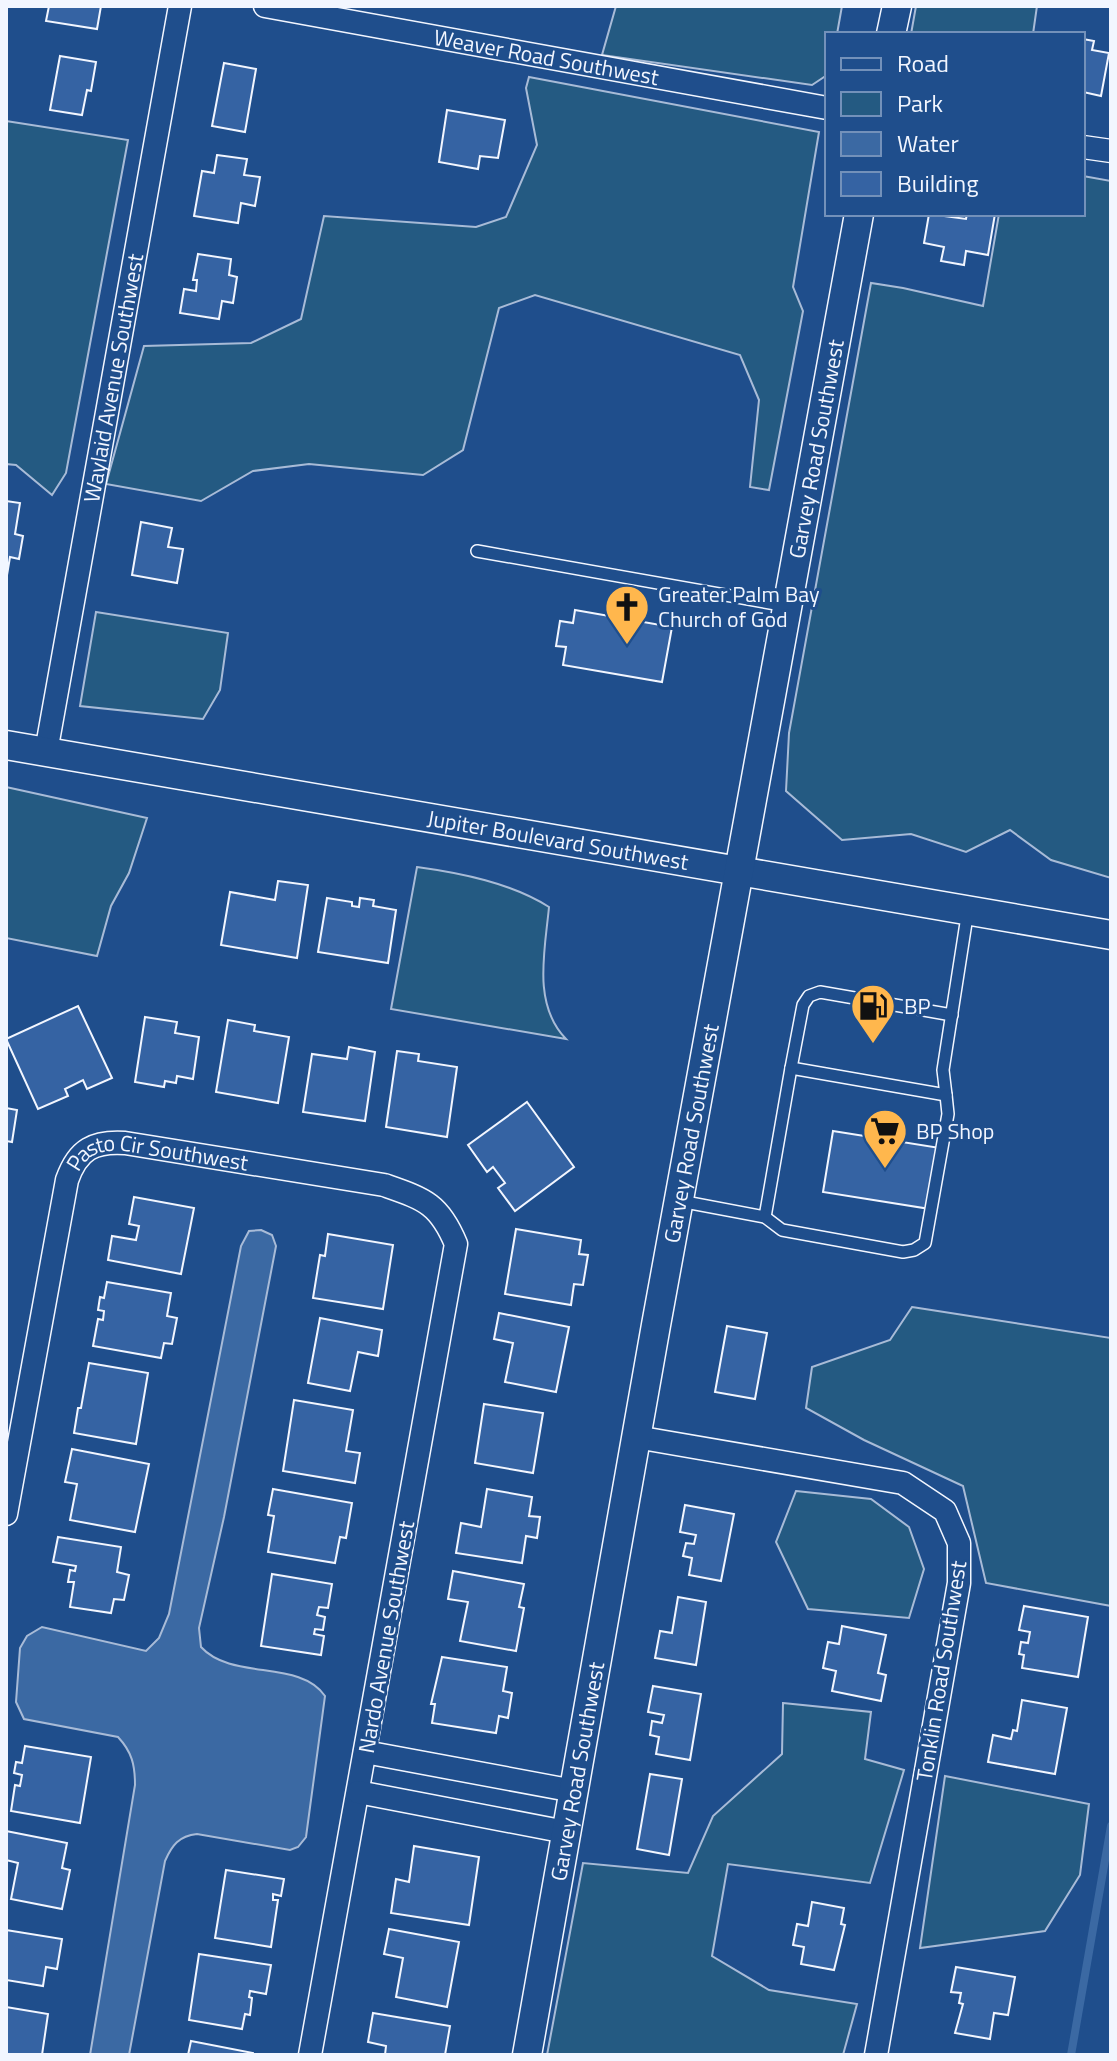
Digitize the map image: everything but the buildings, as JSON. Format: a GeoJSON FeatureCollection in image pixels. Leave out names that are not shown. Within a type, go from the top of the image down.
{"type":"FeatureCollection","features":[{"type":"Feature","properties":{"kind":"street","name":"Waylaid Avenue Southwest"},"geometry":{"type":"LineString","coordinates":[[46,752],[180,6]]}},
{"type":"Feature","properties":{"kind":"street","name":"Weaver Road Southwest"},"geometry":{"type":"LineString","coordinates":[[265,6],[825,108]]}},
{"type":"Feature","properties":{"kind":"street"},"geometry":{"type":"LineString","coordinates":[[891,32],[897,6]]}},
{"type":"Feature","properties":{"kind":"street"},"geometry":{"type":"LineString","coordinates":[[1085,147],[1111,151]]}},
{"type":"Feature","properties":{"kind":"street","name":"Garvey Road Southwest"},"geometry":{"type":"LineString","coordinates":[[527,2055],[636,1437],[859,216]]}},
{"type":"Feature","properties":{"kind":"street","name":"Jupiter Boulevard Southwest"},"geometry":{"type":"LineString","coordinates":[[6,745],[1111,935]]}},
{"type":"Feature","properties":{"kind":"street","name":"Pasto Cir Southwest"},"geometry":{"type":"LineString","coordinates":[[6,1514],[67,1180],[79,1157],[91,1147],[105,1142],[125,1143],[384,1185],[422,1198],[446,1220]]}},
{"type":"Feature","properties":{"kind":"street","name":"Nardo Avenue Southwest"},"geometry":{"type":"LineString","coordinates":[[310,2055],[456,1244],[446,1220]]}},
{"type":"Feature","properties":{"kind":"street","name":"Tonklin Road Southwest"},"geometry":{"type":"LineString","coordinates":[[636,1437],[903,1483],[945,1511],[959,1543],[959,1583],[876,2055]]}},
{"type":"Feature","properties":{"kind":"street"},"geometry":{"type":"LineString","coordinates":[[365,1752],[574,1791]]}},
{"type":"Feature","properties":{"kind":"street"},"geometry":{"type":"LineString","coordinates":[[358,1792],[566,1832]]}},
{"type":"Feature","properties":{"kind":"lane"},"geometry":{"type":"LineString","coordinates":[[477,551],[787,606]]}},
{"type":"Feature","properties":{"kind":"lane"},"geometry":{"type":"LineString","coordinates":[[679,1201],[765,1217],[782,1230],[903,1252],[925,1243],[948,1114],[943,1070],[968,910]]}},
{"type":"Feature","properties":{"kind":"lane"},"geometry":{"type":"LineString","coordinates":[[765,1217],[803,1005],[809,996],[820,992],[952,1015]]}},
{"type":"Feature","properties":{"kind":"lane"},"geometry":{"type":"LineString","coordinates":[[791,1068],[946,1095]]}},
{"type":"Feature","properties":{"kind":"green space"},"geometry":{"type":"Polygon","coordinates":[[[616,6],[842,6],[837,32],[825,32],[825,76],[812,85],[602,55],[616,6]]]}},
{"type":"Feature","properties":{"kind":"green space"},"geometry":{"type":"Polygon","coordinates":[[[916,6],[1037,6],[1033,32],[911,32],[916,6]]]}},
{"type":"Feature","properties":{"kind":"green space"},"geometry":{"type":"Polygon","coordinates":[[[529,77],[819,132],[793,287],[803,311],[769,490],[750,487],[759,400],[740,355],[535,295],[499,308],[463,450],[423,475],[309,464],[253,471],[201,501],[106,484],[144,346],[251,343],[301,319],[324,216],[476,227],[506,217],[537,145],[526,88],[529,77]]]}},
{"type":"Feature","properties":{"kind":"green space"},"geometry":{"type":"Polygon","coordinates":[[[6,121],[128,140],[66,473],[52,495],[16,465],[6,464],[6,121]]]}},
{"type":"Feature","properties":{"kind":"green space"},"geometry":{"type":"Polygon","coordinates":[[[1085,176],[1111,181],[1111,878],[1051,860],[1010,830],[966,852],[911,834],[842,840],[786,791],[789,733],[871,283],[983,306],[999,216],[1085,216],[1085,176]]]}},
{"type":"Feature","properties":{"kind":"green space"},"geometry":{"type":"Polygon","coordinates":[[[96,612],[228,633],[220,690],[203,719],[80,706],[96,612]]]}},
{"type":"Feature","properties":{"kind":"green space"},"geometry":{"type":"Polygon","coordinates":[[[6,787],[147,818],[129,873],[111,906],[97,956],[6,938],[6,787]]]}},
{"type":"Feature","properties":{"kind":"green space"},"geometry":{"type":"Polygon","coordinates":[[[417,867],[485,880],[519,891],[549,907],[543,976],[545,993],[548,1010],[566,1039],[391,1009],[417,867]]]}},
{"type":"Feature","properties":{"kind":"green space"},"geometry":{"type":"Polygon","coordinates":[[[912,1307],[1111,1338],[1111,1606],[986,1583],[963,1486],[864,1440],[806,1408],[812,1367],[890,1340],[912,1307]]]}},
{"type":"Feature","properties":{"kind":"green space"},"geometry":{"type":"Polygon","coordinates":[[[796,1491],[871,1499],[909,1527],[924,1569],[909,1618],[808,1609],[776,1542],[796,1491]]]}},
{"type":"Feature","properties":{"kind":"green space"},"geometry":{"type":"Polygon","coordinates":[[[783,1703],[871,1712],[865,1759],[904,1770],[870,1883],[728,1864],[712,1956],[769,1990],[857,2004],[843,2055],[547,2055],[583,1863],[688,1873],[713,1816],[782,1754],[783,1703]]]}},
{"type":"Feature","properties":{"kind":"green space"},"geometry":{"type":"Polygon","coordinates":[[[945,1776],[1089,1804],[1080,1875],[1045,1931],[920,1948],[945,1776]]]}},
{"type":"Feature","properties":{"kind":"water"},"geometry":{"type":"Polygon","coordinates":[[[261,1230],[272,1235],[276,1246],[224,1517],[199,1628],[201,1647],[214,1657],[230,1664],[299,1678],[314,1685],[325,1696],[306,1837],[298,1847],[290,1850],[197,1834],[177,1842],[165,1861],[129,2055],[90,2055],[135,1785],[133,1765],[127,1748],[118,1737],[24,1719],[16,1702],[20,1648],[27,1636],[42,1627],[146,1651],[159,1638],[169,1614],[241,1246],[249,1231],[261,1230]]]}},
{"type":"Feature","properties":{"kind":"waterway"},"geometry":{"type":"LineString","coordinates":[[1071,2055],[1111,1826]]}},
{"type":"Feature","properties":{"kind":"place","name":"Greater Palm Bay Church of God"},"geometry":{"type":"Point","coordinates":[627,646]}},
{"type":"Feature","properties":{"kind":"place","name":"BP"},"geometry":{"type":"Point","coordinates":[873,1045]}},
{"type":"Feature","properties":{"kind":"place","name":"BP Shop"},"geometry":{"type":"Point","coordinates":[885,1170]}}]}
